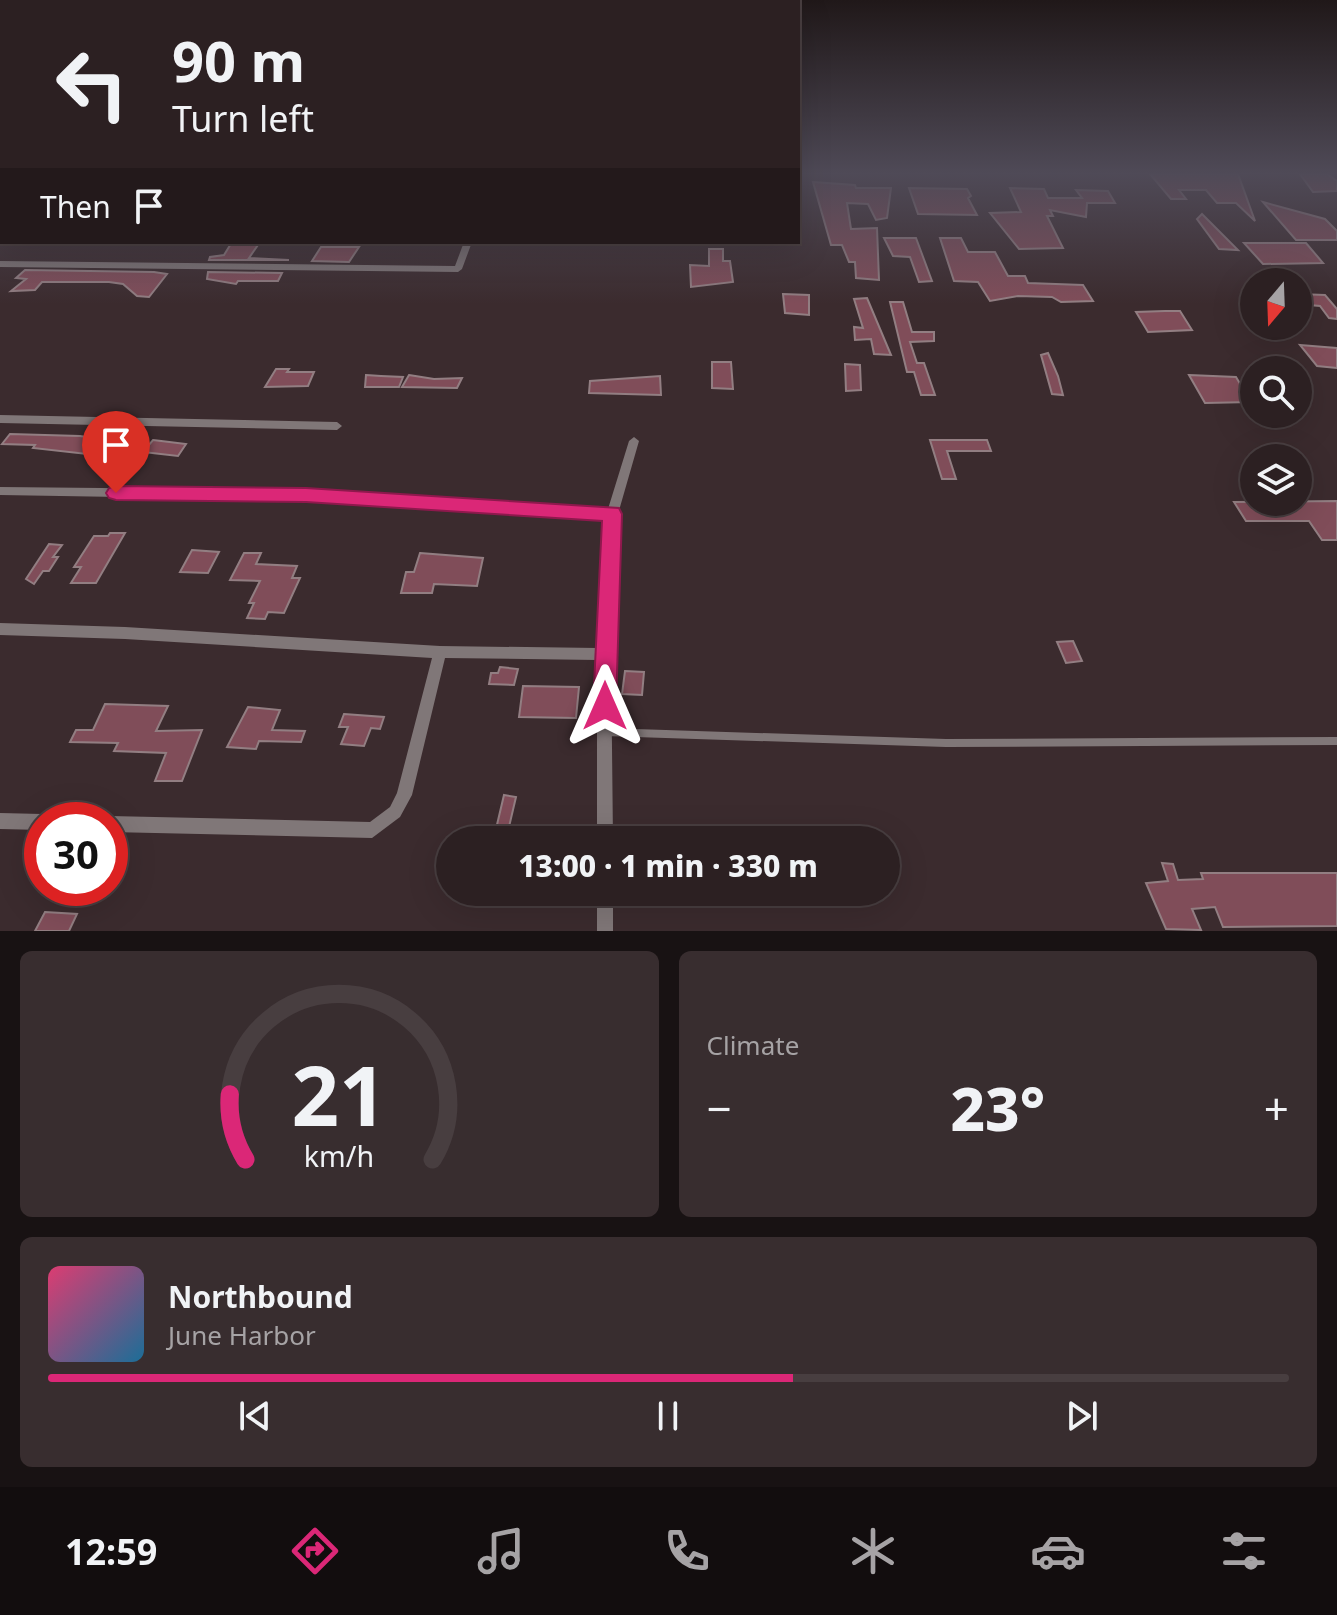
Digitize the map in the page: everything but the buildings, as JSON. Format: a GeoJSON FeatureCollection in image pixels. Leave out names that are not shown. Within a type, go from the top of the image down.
{"type":"FeatureCollection","features":[{"type":"Feature","properties":{"kind":"street"},"geometry":{"type":"LineString","coordinates":[[0,264],[458,269],[467,244]]}},
{"type":"Feature","properties":{"kind":"street"},"geometry":{"type":"LineString","coordinates":[[0,419],[337,426]]}},
{"type":"Feature","properties":{"kind":"street"},"geometry":{"type":"LineString","coordinates":[[605,826],[604,654],[612,514],[634,441]]}},
{"type":"Feature","properties":{"kind":"street"},"geometry":{"type":"LineString","coordinates":[[0,491],[306,495],[612,514]]}},
{"type":"Feature","properties":{"kind":"street"},"geometry":{"type":"LineString","coordinates":[[0,629],[125,633],[440,652],[604,654]]}},
{"type":"Feature","properties":{"kind":"street"},"geometry":{"type":"LineString","coordinates":[[128,824],[372,830],[395,812],[404,795],[440,652]]}},
{"type":"Feature","properties":{"kind":"street"},"geometry":{"type":"LineString","coordinates":[[0,821],[24,822]]}},
{"type":"Feature","properties":{"kind":"street"},"geometry":{"type":"LineString","coordinates":[[605,906],[605,931]]}},
{"type":"Feature","properties":{"kind":"lane"},"geometry":{"type":"LineString","coordinates":[[605,732],[946,743],[1337,741]]}},
{"type":"Feature","properties":{"kind":"route"},"geometry":{"type":"LineString","coordinates":[[116,493],[306,495],[612,514],[604,654],[605,706]]}}]}
